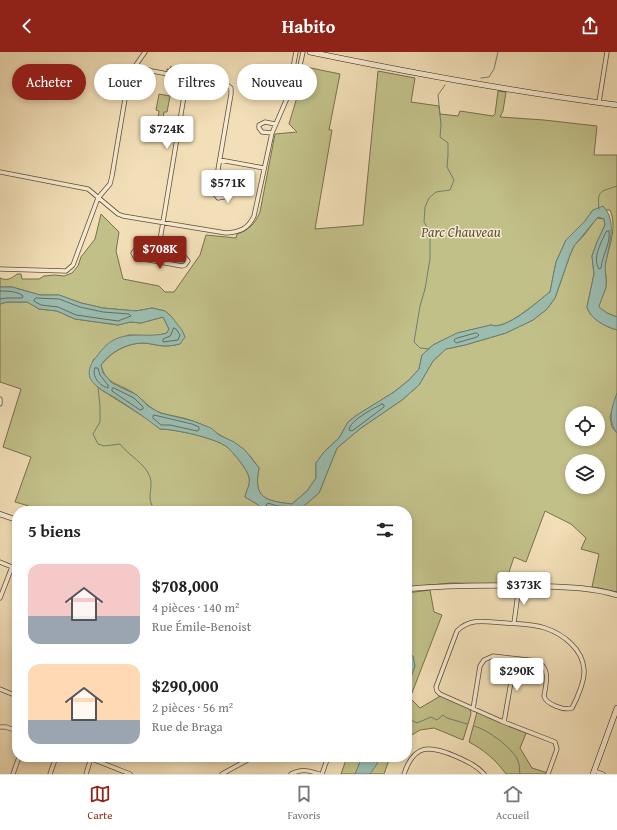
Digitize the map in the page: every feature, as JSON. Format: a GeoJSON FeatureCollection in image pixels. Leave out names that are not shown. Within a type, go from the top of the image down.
{"type":"FeatureCollection","features":[{"type":"Feature","properties":{"kind":"main road"},"geometry":{"type":"LineString","coordinates":[[310,52],[442,79],[617,104]]}},
{"type":"Feature","properties":{"kind":"main road"},"geometry":{"type":"LineString","coordinates":[[594,772],[617,708]]}},
{"type":"Feature","properties":{"kind":"street"},"geometry":{"type":"LineString","coordinates":[[137,64],[145,52]]}},
{"type":"Feature","properties":{"kind":"street"},"geometry":{"type":"LineString","coordinates":[[294,64],[296,52]]}},
{"type":"Feature","properties":{"kind":"street"},"geometry":{"type":"LineString","coordinates":[[300,64],[303,52]]}},
{"type":"Feature","properties":{"kind":"street"},"geometry":{"type":"LineString","coordinates":[[599,102],[607,52]]}},
{"type":"Feature","properties":{"kind":"street"},"geometry":{"type":"LineString","coordinates":[[216,188],[231,94],[231,88],[229,86]]}},
{"type":"Feature","properties":{"kind":"street"},"geometry":{"type":"LineString","coordinates":[[0,269],[66,271],[73,265],[98,198],[110,184],[125,100]]}},
{"type":"Feature","properties":{"kind":"street"},"geometry":{"type":"LineString","coordinates":[[158,252],[183,100]]}},
{"type":"Feature","properties":{"kind":"street"},"geometry":{"type":"LineString","coordinates":[[0,172],[88,189],[118,214],[123,216],[226,233],[237,232],[248,226],[254,216],[272,133],[286,100]]}},
{"type":"Feature","properties":{"kind":"street"},"geometry":{"type":"LineString","coordinates":[[272,133],[262,132],[259,125],[265,122],[275,124]]}},
{"type":"Feature","properties":{"kind":"street"},"geometry":{"type":"LineString","coordinates":[[220,160],[264,168]]}},
{"type":"Feature","properties":{"kind":"street"},"geometry":{"type":"LineString","coordinates":[[139,248],[158,252],[184,256],[188,261],[182,266],[138,258],[135,257],[133,251],[139,248]]}},
{"type":"Feature","properties":{"kind":"street"},"geometry":{"type":"LineString","coordinates":[[0,399],[0,404]]}},
{"type":"Feature","properties":{"kind":"street"},"geometry":{"type":"LineString","coordinates":[[0,514],[12,518]]}},
{"type":"Feature","properties":{"kind":"street"},"geometry":{"type":"LineString","coordinates":[[0,562],[12,567],[0,598]]}},
{"type":"Feature","properties":{"kind":"street"},"geometry":{"type":"LineString","coordinates":[[412,589],[451,586],[586,588],[617,595]]}},
{"type":"Feature","properties":{"kind":"street"},"geometry":{"type":"LineString","coordinates":[[514,623],[519,586]]}},
{"type":"Feature","properties":{"kind":"street"},"geometry":{"type":"LineString","coordinates":[[473,709],[480,666],[484,660],[493,656],[537,661],[543,664],[547,673],[544,696],[545,700],[564,709],[572,708],[584,676],[583,664],[575,648],[570,642],[559,633],[543,627],[514,623],[472,622],[463,626],[457,631],[436,688],[440,694],[473,709],[555,742],[557,749],[548,774]]}},
{"type":"Feature","properties":{"kind":"street"},"geometry":{"type":"LineString","coordinates":[[504,722],[515,659]]}},
{"type":"Feature","properties":{"kind":"street"},"geometry":{"type":"LineString","coordinates":[[0,689],[12,694]]}},
{"type":"Feature","properties":{"kind":"street"},"geometry":{"type":"LineString","coordinates":[[0,726],[12,730]]}},
{"type":"Feature","properties":{"kind":"street"},"geometry":{"type":"LineString","coordinates":[[412,757],[419,751],[433,748],[441,750],[478,767],[484,774]]}},
{"type":"Feature","properties":{"kind":"street"},"geometry":{"type":"LineString","coordinates":[[13,774],[17,762]]}},
{"type":"Feature","properties":{"kind":"street"},"geometry":{"type":"LineString","coordinates":[[50,774],[54,762]]}},
{"type":"Feature","properties":{"kind":"street"},"geometry":{"type":"LineString","coordinates":[[86,774],[89,762]]}},
{"type":"Feature","properties":{"kind":"street"},"geometry":{"type":"LineString","coordinates":[[100,762],[130,774]]}},
{"type":"Feature","properties":{"kind":"street"},"geometry":{"type":"LineString","coordinates":[[222,774],[244,762]]}},
{"type":"Feature","properties":{"kind":"street"},"geometry":{"type":"LineString","coordinates":[[322,774],[326,762]]}},
{"type":"Feature","properties":{"kind":"street"},"geometry":{"type":"LineString","coordinates":[[404,774],[409,762]]}},
{"type":"Feature","properties":{"kind":"street"},"geometry":{"type":"LineString","coordinates":[[291,774],[302,770],[319,774]]}},
{"type":"Feature","properties":{"kind":"street"},"geometry":{"type":"LineString","coordinates":[[594,772],[603,774]]}},
{"type":"Feature","properties":{"kind":"green space","name":"Parc Chauveau"},"geometry":{"type":"Polygon","coordinates":[[[317,69],[340,74],[329,130],[332,130],[315,229],[363,225],[378,71],[415,78],[411,102],[439,106],[440,114],[458,116],[460,111],[493,116],[495,114],[498,91],[506,92],[503,111],[500,117],[597,126],[594,155],[617,155],[617,317],[598,307],[606,286],[605,264],[613,229],[612,216],[610,210],[593,210],[585,221],[566,240],[556,262],[550,292],[513,320],[497,326],[491,325],[458,333],[433,345],[422,355],[419,369],[409,380],[394,392],[348,422],[339,438],[324,452],[316,463],[316,478],[307,491],[292,504],[268,499],[263,496],[258,486],[259,468],[250,456],[237,445],[197,422],[157,411],[136,394],[109,380],[103,371],[101,365],[105,360],[114,352],[125,347],[137,343],[165,346],[180,344],[171,316],[165,311],[152,308],[136,311],[103,308],[81,303],[59,295],[40,295],[12,287],[0,287],[0,278],[9,279],[17,274],[21,274],[22,279],[39,279],[44,276],[64,276],[72,273],[78,266],[81,257],[95,239],[101,214],[119,232],[116,251],[123,279],[159,286],[165,292],[174,292],[200,255],[206,235],[236,238],[237,234],[245,231],[256,220],[260,212],[275,134],[297,132],[289,124],[296,100],[317,100],[317,69]]]}},
{"type":"Feature","properties":{"kind":"green space"},"geometry":{"type":"Polygon","coordinates":[[[159,94],[164,95],[164,100],[169,100],[167,112],[164,112],[163,119],[158,118],[159,111],[156,110],[159,94]]]}},
{"type":"Feature","properties":{"kind":"green space"},"geometry":{"type":"Polygon","coordinates":[[[597,218],[604,219],[605,225],[592,256],[594,274],[587,307],[595,319],[603,325],[617,330],[617,393],[610,417],[612,427],[617,433],[617,592],[592,587],[599,554],[581,549],[586,538],[571,524],[545,511],[526,562],[514,557],[505,584],[451,583],[412,587],[412,506],[304,506],[319,493],[337,448],[361,428],[402,400],[419,385],[433,361],[446,349],[506,333],[533,320],[547,309],[555,298],[574,246],[597,218]]]}},
{"type":"Feature","properties":{"kind":"green space"},"geometry":{"type":"Polygon","coordinates":[[[137,250],[183,257],[185,261],[181,264],[137,257],[135,252],[137,250]]]}},
{"type":"Feature","properties":{"kind":"green space"},"geometry":{"type":"Polygon","coordinates":[[[7,302],[28,302],[39,309],[57,311],[75,319],[118,325],[130,322],[141,323],[163,317],[169,329],[167,333],[157,336],[128,335],[93,360],[98,387],[149,420],[160,429],[214,440],[227,447],[240,461],[249,477],[249,485],[245,497],[259,506],[29,506],[15,502],[31,457],[3,447],[21,389],[0,382],[0,304],[7,302]]]}},
{"type":"Feature","properties":{"kind":"green space"},"geometry":{"type":"Polygon","coordinates":[[[430,590],[434,612],[442,615],[412,693],[412,592],[430,590]]]}},
{"type":"Feature","properties":{"kind":"green space"},"geometry":{"type":"Polygon","coordinates":[[[442,695],[470,708],[471,714],[463,740],[434,728],[420,730],[412,735],[412,700],[420,708],[442,695]]]}},
{"type":"Feature","properties":{"kind":"green space"},"geometry":{"type":"Polygon","coordinates":[[[477,712],[527,731],[520,748],[532,768],[548,774],[506,774],[498,764],[480,748],[469,742],[477,712]]]}},
{"type":"Feature","properties":{"kind":"green space"},"geometry":{"type":"Polygon","coordinates":[[[345,762],[388,762],[384,774],[341,774],[345,762]]]}},
{"type":"Feature","properties":{"kind":"water"},"geometry":{"type":"Polygon","coordinates":[[[603,206],[610,218],[611,232],[605,264],[606,286],[599,307],[607,313],[617,317],[617,330],[603,325],[595,319],[587,307],[594,274],[592,256],[605,225],[604,219],[598,217],[574,246],[555,298],[547,309],[533,320],[506,333],[446,349],[433,361],[419,385],[402,400],[361,428],[337,448],[319,493],[304,506],[259,506],[245,497],[249,485],[249,477],[240,461],[227,447],[214,440],[160,429],[99,388],[90,378],[90,366],[95,358],[111,341],[124,336],[167,333],[169,329],[163,317],[141,323],[130,322],[118,325],[75,319],[57,311],[39,309],[27,302],[7,302],[0,304],[0,287],[12,287],[40,295],[59,295],[81,303],[103,308],[136,311],[152,308],[165,311],[182,330],[185,337],[180,344],[165,346],[137,343],[119,349],[109,356],[101,365],[103,373],[112,383],[137,395],[148,406],[160,413],[193,421],[211,428],[219,435],[234,442],[245,450],[259,468],[258,486],[263,496],[275,501],[292,504],[307,491],[316,478],[316,463],[324,452],[339,438],[348,422],[394,392],[409,380],[419,369],[422,355],[433,345],[457,333],[491,325],[497,326],[505,324],[522,314],[550,292],[556,262],[566,240],[585,221],[593,210],[603,206]]]}},
{"type":"Feature","properties":{"kind":"water"},"geometry":{"type":"Polygon","coordinates":[[[617,393],[617,433],[612,423],[611,413],[617,393]]]}},
{"type":"Feature","properties":{"kind":"water"},"geometry":{"type":"Polygon","coordinates":[[[412,656],[413,656],[415,666],[412,674],[412,656]]]}},
{"type":"Feature","properties":{"kind":"water"},"geometry":{"type":"Polygon","coordinates":[[[360,762],[377,762],[370,774],[355,774],[360,762]]]}},
{"type":"Feature","properties":{"kind":"waterway"},"geometry":{"type":"LineString","coordinates":[[481,78],[489,77],[494,69],[498,52]]}},
{"type":"Feature","properties":{"kind":"waterway"},"geometry":{"type":"LineString","coordinates":[[429,349],[420,348],[414,342],[430,259],[430,232],[424,222],[425,207],[429,198],[436,192],[450,190],[454,180],[447,167],[448,143],[440,137],[441,125],[438,95],[445,85]]}},
{"type":"Feature","properties":{"kind":"waterway"},"geometry":{"type":"LineString","coordinates":[[599,209],[599,198],[601,192],[617,186]]}},
{"type":"Feature","properties":{"kind":"waterway"},"geometry":{"type":"LineString","coordinates":[[98,387],[100,422],[93,434],[98,444],[104,446],[120,444],[148,472],[151,484],[150,500],[153,506]]}},
{"type":"Feature","properties":{"kind":"waterway"},"geometry":{"type":"LineString","coordinates":[[412,720],[417,723],[431,717],[437,720],[443,715],[447,718],[467,724]]}},
{"type":"Feature","properties":{"kind":"waterway"},"geometry":{"type":"LineString","coordinates":[[474,726],[493,735],[506,745],[519,763],[520,774]]}}]}
